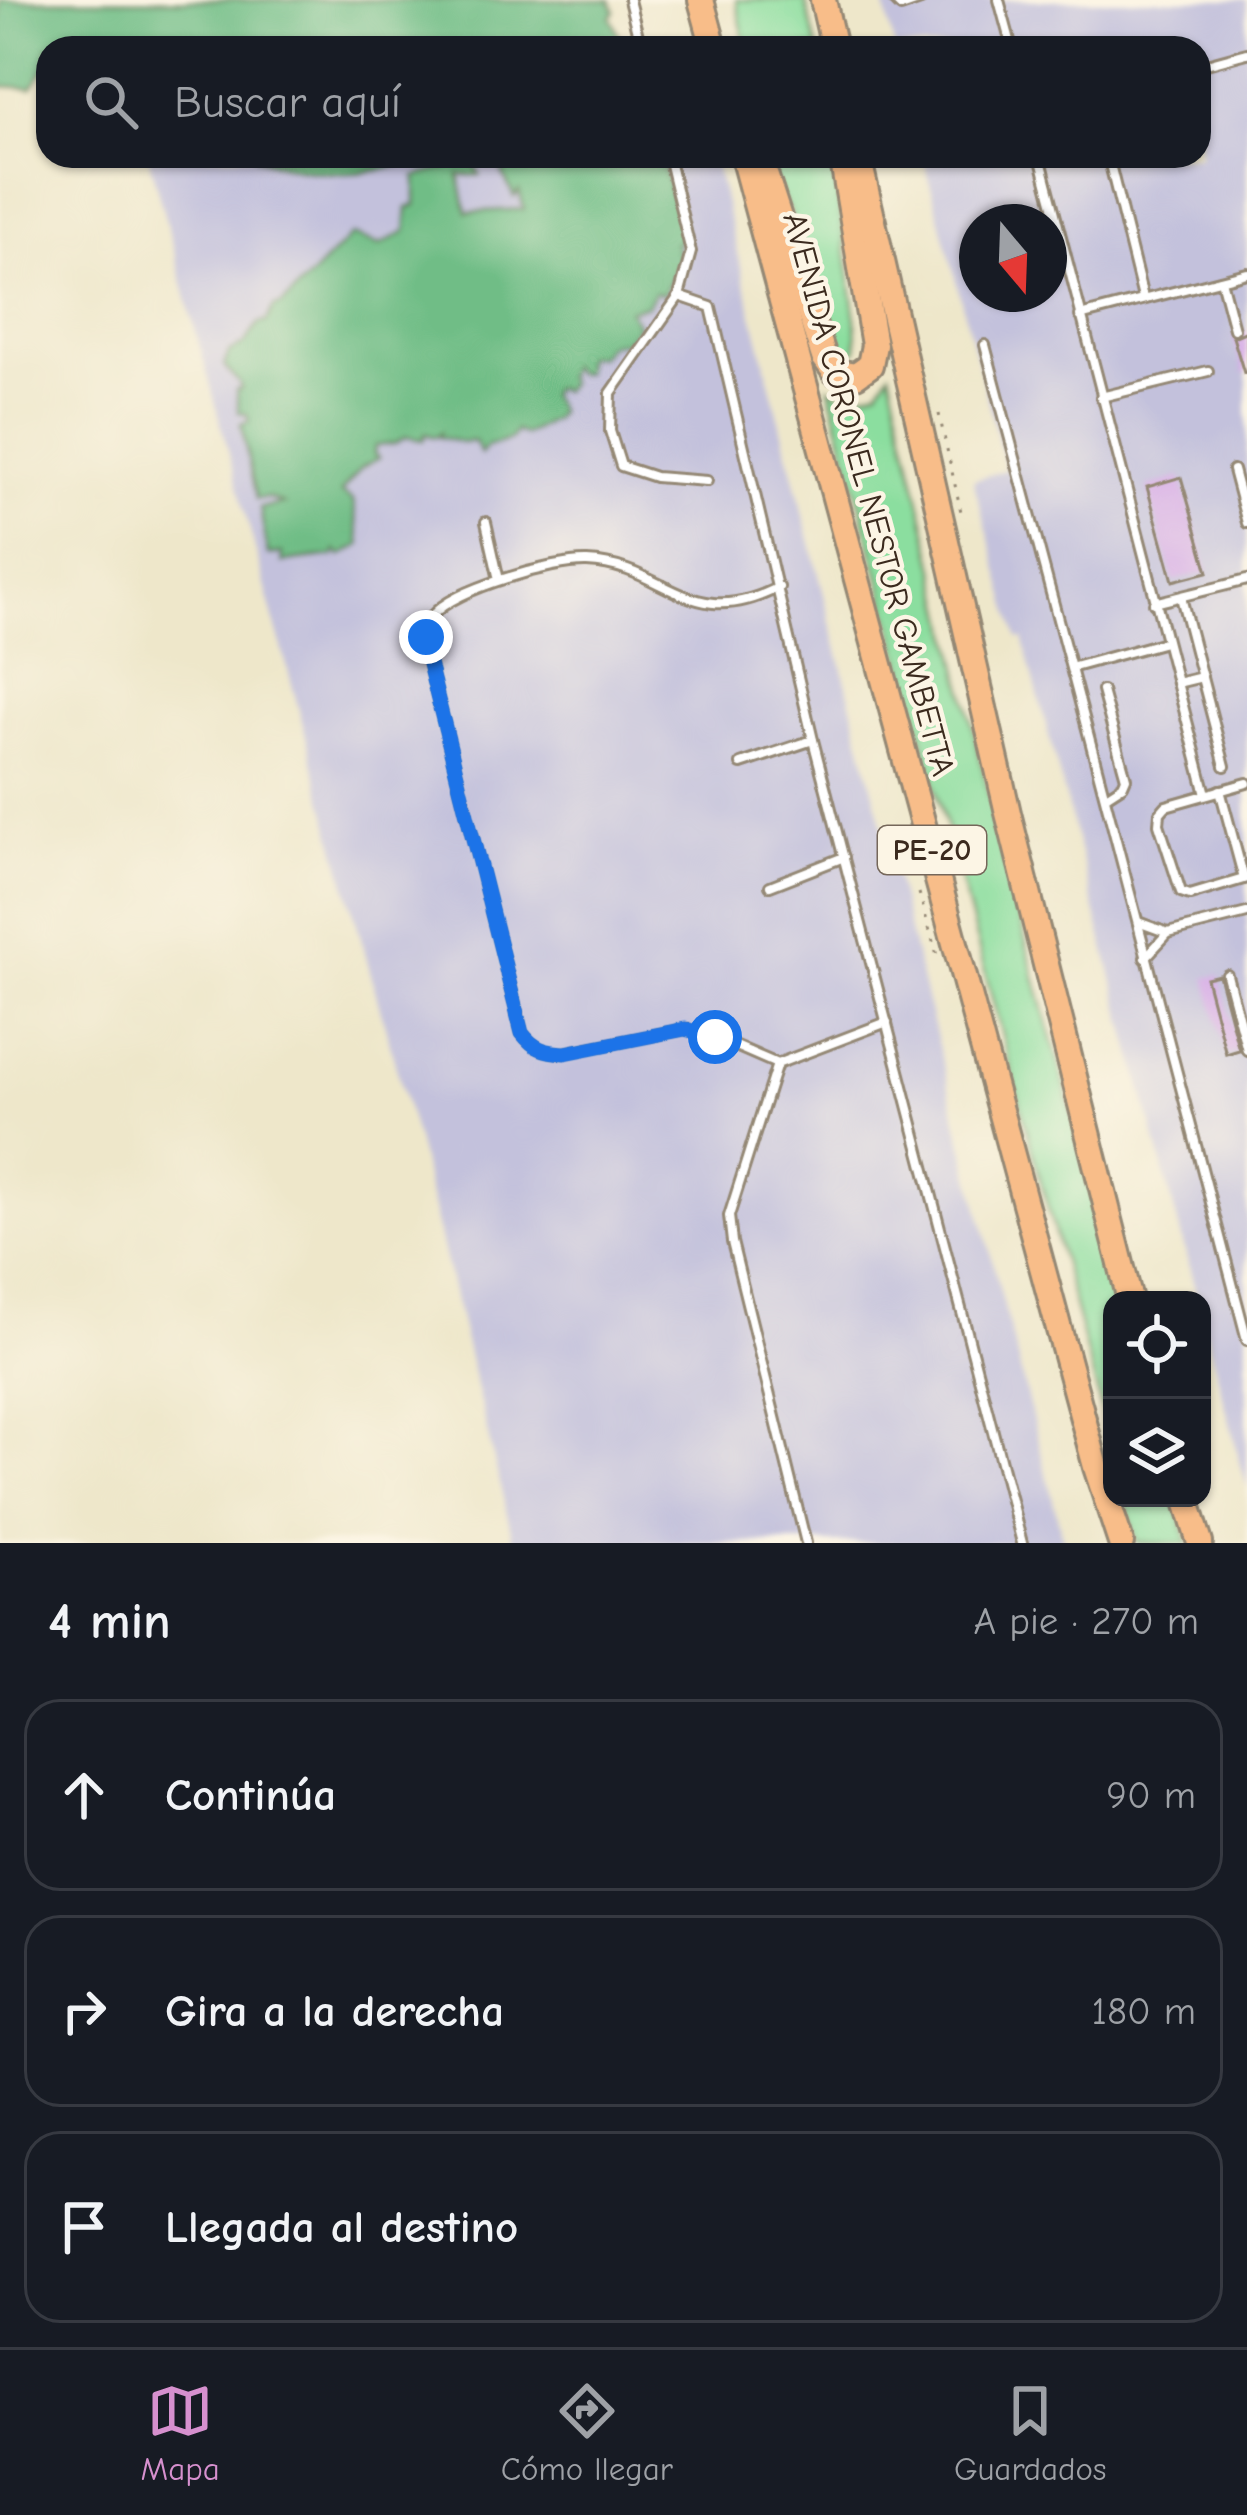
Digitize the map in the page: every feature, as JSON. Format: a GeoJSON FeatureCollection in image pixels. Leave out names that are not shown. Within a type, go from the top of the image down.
{"type":"FeatureCollection","features":[{"type":"Feature","properties":{"kind":"highway"},"geometry":{"type":"LineString","coordinates":[[701,0],[711,36]]}},
{"type":"Feature","properties":{"kind":"highway"},"geometry":{"type":"LineString","coordinates":[[824,0],[832,36]]}},
{"type":"Feature","properties":{"kind":"highway","name":"AVENIDA CORONEL NESTOR GAMBETTA"},"geometry":{"type":"LineString","coordinates":[[746,168],[1096,1467],[1121,1543]]}},
{"type":"Feature","properties":{"kind":"highway"},"geometry":{"type":"LineString","coordinates":[[762,168],[824,357],[835,372],[856,375],[870,365],[874,345],[844,168]]}},
{"type":"Feature","properties":{"kind":"highway","name":"AVENIDA CORONEL NESTOR GAMBETTA"},"geometry":{"type":"LineString","coordinates":[[861,168],[1008,813],[1128,1291]]}},
{"type":"Feature","properties":{"kind":"highway"},"geometry":{"type":"LineString","coordinates":[[1189,1507],[1201,1543]]}},
{"type":"Feature","properties":{"kind":"lane"},"geometry":{"type":"LineString","coordinates":[[629,0],[638,36]]}},
{"type":"Feature","properties":{"kind":"lane"},"geometry":{"type":"LineString","coordinates":[[894,0],[902,7],[921,0]]}},
{"type":"Feature","properties":{"kind":"lane"},"geometry":{"type":"LineString","coordinates":[[999,0],[1009,36]]}},
{"type":"Feature","properties":{"kind":"lane"},"geometry":{"type":"LineString","coordinates":[[1211,63],[1247,53]]}},
{"type":"Feature","properties":{"kind":"lane"},"geometry":{"type":"LineString","coordinates":[[671,168],[692,252],[679,296],[611,393],[610,431],[621,466],[655,477],[707,481]]}},
{"type":"Feature","properties":{"kind":"lane"},"geometry":{"type":"LineString","coordinates":[[1043,168],[1206,794]]}},
{"type":"Feature","properties":{"kind":"lane"},"geometry":{"type":"LineString","coordinates":[[1111,168],[1143,298]]}},
{"type":"Feature","properties":{"kind":"lane"},"geometry":{"type":"LineString","coordinates":[[1080,316],[1247,272]]}},
{"type":"Feature","properties":{"kind":"lane"},"geometry":{"type":"LineString","coordinates":[[1221,280],[1234,329]]}},
{"type":"Feature","properties":{"kind":"lane"},"geometry":{"type":"LineString","coordinates":[[679,296],[711,307],[813,740],[1022,1543]]}},
{"type":"Feature","properties":{"kind":"lane"},"geometry":{"type":"LineString","coordinates":[[986,345],[1247,1340]]}},
{"type":"Feature","properties":{"kind":"lane"},"geometry":{"type":"LineString","coordinates":[[1101,397],[1208,371]]}},
{"type":"Feature","properties":{"kind":"lane"},"geometry":{"type":"LineString","coordinates":[[1233,470],[1247,524]]}},
{"type":"Feature","properties":{"kind":"lane"},"geometry":{"type":"LineString","coordinates":[[486,522],[499,580]]}},
{"type":"Feature","properties":{"kind":"lane"},"geometry":{"type":"LineString","coordinates":[[779,586],[732,604],[706,604],[615,568],[586,562],[499,580],[457,595],[430,619],[428,660],[522,1033],[531,1044],[546,1052],[565,1053],[685,1029],[777,1064],[887,1022]]}},
{"type":"Feature","properties":{"kind":"lane"},"geometry":{"type":"LineString","coordinates":[[1154,603],[1247,580]]}},
{"type":"Feature","properties":{"kind":"lane"},"geometry":{"type":"LineString","coordinates":[[1181,597],[1225,766]]}},
{"type":"Feature","properties":{"kind":"lane"},"geometry":{"type":"LineString","coordinates":[[1074,667],[1165,642]]}},
{"type":"Feature","properties":{"kind":"lane"},"geometry":{"type":"LineString","coordinates":[[1177,683],[1202,677]]}},
{"type":"Feature","properties":{"kind":"lane"},"geometry":{"type":"LineString","coordinates":[[1102,691],[1126,778],[1106,796]]}},
{"type":"Feature","properties":{"kind":"lane"},"geometry":{"type":"LineString","coordinates":[[741,764],[813,740]]}},
{"type":"Feature","properties":{"kind":"lane"},"geometry":{"type":"LineString","coordinates":[[1220,790],[1245,879],[1190,895],[1177,887],[1160,813],[1166,806],[1220,790],[1247,783]]}},
{"type":"Feature","properties":{"kind":"lane"},"geometry":{"type":"LineString","coordinates":[[770,886],[844,857]]}},
{"type":"Feature","properties":{"kind":"lane"},"geometry":{"type":"LineString","coordinates":[[1136,922],[1168,933],[1247,913]]}},
{"type":"Feature","properties":{"kind":"lane"},"geometry":{"type":"LineString","coordinates":[[1145,958],[1168,933]]}},
{"type":"Feature","properties":{"kind":"lane"},"geometry":{"type":"LineString","coordinates":[[1227,975],[1247,1047]]}},
{"type":"Feature","properties":{"kind":"lane"},"geometry":{"type":"LineString","coordinates":[[777,1064],[729,1216],[806,1543]]}},
{"type":"Feature","properties":{"kind":"shaded area"},"geometry":{"type":"Polygon","coordinates":[[[883,0],[1247,0],[1247,1488],[1211,1351],[1211,1291],[1196,1291],[1023,638],[1018,639],[973,480],[1006,470],[964,312],[1067,312],[1067,204],[959,204],[959,292],[926,168],[1211,168],[1211,36],[892,36],[883,0]]]}},
{"type":"Feature","properties":{"kind":"shaded area"},"geometry":{"type":"Polygon","coordinates":[[[151,168],[716,168],[1064,1543],[514,1543],[417,1144],[151,168]]]}},
{"type":"Feature","properties":{"kind":"green space"},"geometry":{"type":"Polygon","coordinates":[[[0,0],[610,0],[620,36],[36,36],[36,81],[31,88],[0,86],[0,0]]]}},
{"type":"Feature","properties":{"kind":"green space"},"geometry":{"type":"Polygon","coordinates":[[[736,0],[805,0],[814,36],[744,36],[736,0]]]}},
{"type":"Feature","properties":{"kind":"green space"},"geometry":{"type":"Polygon","coordinates":[[[294,168],[387,168],[348,173],[294,168]]]}},
{"type":"Feature","properties":{"kind":"green space"},"geometry":{"type":"Polygon","coordinates":[[[445,168],[476,168],[480,175],[459,175],[467,212],[524,209],[519,191],[514,197],[502,172],[508,168],[565,168],[566,172],[573,168],[664,168],[685,239],[675,243],[680,258],[664,295],[655,292],[647,305],[629,310],[638,325],[626,341],[608,344],[599,356],[585,356],[584,373],[575,373],[569,366],[565,378],[569,384],[549,394],[558,412],[553,419],[524,435],[515,431],[511,439],[486,447],[481,454],[474,441],[462,443],[439,437],[440,433],[375,446],[379,458],[361,468],[341,493],[353,501],[361,545],[341,556],[336,551],[334,556],[283,562],[282,553],[268,555],[260,508],[283,504],[256,499],[241,424],[249,421],[247,414],[239,412],[236,390],[241,389],[240,384],[224,366],[229,352],[244,345],[274,307],[282,305],[352,235],[380,245],[406,231],[408,208],[416,205],[416,177],[445,168]]]}},
{"type":"Feature","properties":{"kind":"green space"},"geometry":{"type":"Polygon","coordinates":[[[770,168],[834,168],[856,320],[857,350],[844,356],[791,214],[770,168]]]}},
{"type":"Feature","properties":{"kind":"green space"},"geometry":{"type":"Polygon","coordinates":[[[890,372],[1007,873],[1121,1291],[1103,1291],[1103,1414],[829,387],[846,398],[879,389],[890,372]]]}},
{"type":"Feature","properties":{"kind":"green space"},"geometry":{"type":"Polygon","coordinates":[[[1127,1507],[1178,1507],[1188,1543],[1137,1543],[1127,1507]]]}},
{"type":"Feature","properties":{"kind":"building"},"geometry":{"type":"Polygon","coordinates":[[[1247,331],[1247,372],[1244,373],[1233,337],[1247,331]]]}},
{"type":"Feature","properties":{"kind":"building"},"geometry":{"type":"Polygon","coordinates":[[[1181,477],[1208,572],[1173,581],[1147,487],[1181,477]]]}},
{"type":"Feature","properties":{"kind":"building"},"geometry":{"type":"Polygon","coordinates":[[[1219,975],[1239,1050],[1226,1054],[1206,978],[1219,975]]]}},
{"type":"Feature","properties":{"kind":"route"},"geometry":{"type":"LineString","coordinates":[[426,637],[522,1033],[546,1052],[565,1053],[685,1029],[715,1037]]}}]}
